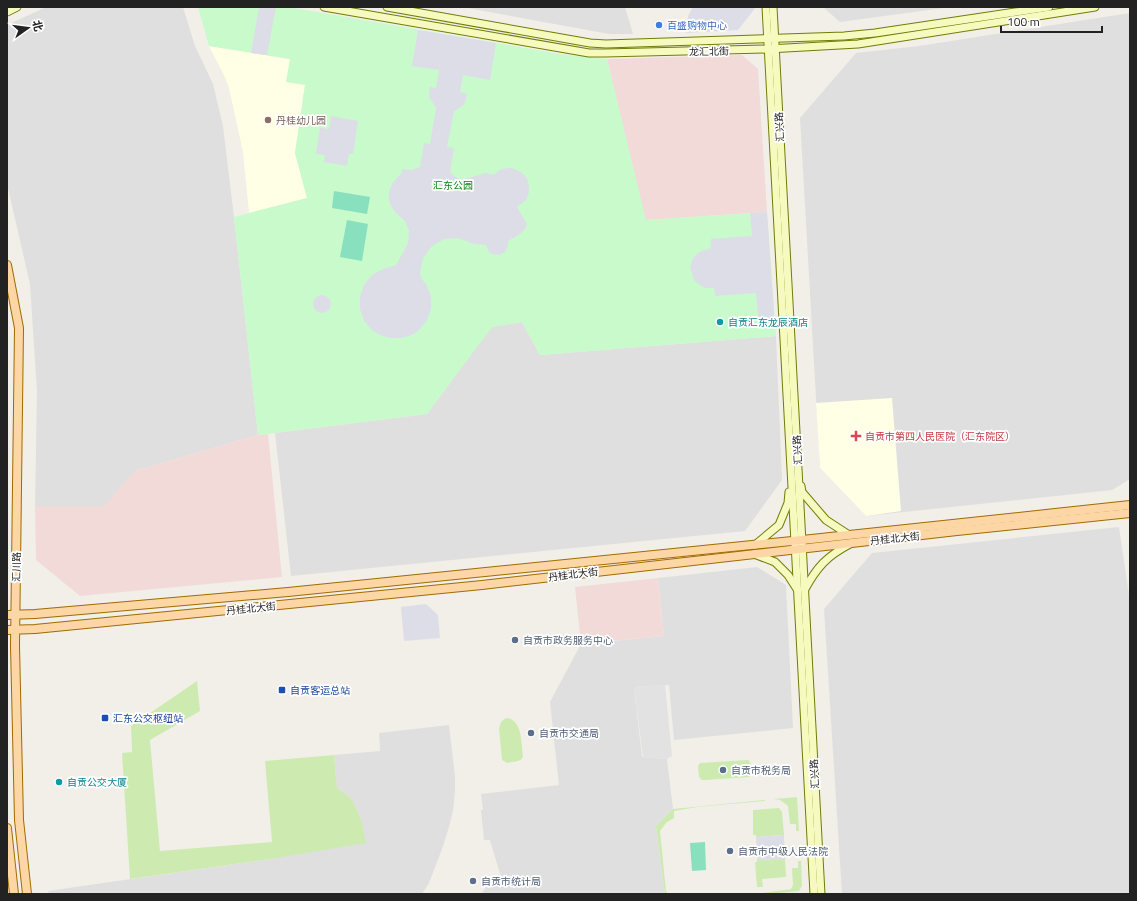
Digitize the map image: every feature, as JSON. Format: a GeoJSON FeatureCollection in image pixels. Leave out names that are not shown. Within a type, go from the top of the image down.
{"type":"FeatureCollection","features":[{"type":"Feature","properties":{"kind":"main road"},"geometry":{"type":"LineString","coordinates":[[7,12],[17,7]]}},
{"type":"Feature","properties":{"kind":"main road","name":"龙汇北街"},"geometry":{"type":"LineString","coordinates":[[324,7],[589,53],[772,49],[858,44],[1095,7]]}},
{"type":"Feature","properties":{"kind":"main road","name":"龙汇北街"},"geometry":{"type":"LineString","coordinates":[[387,7],[606,44],[844,36],[875,33],[1049,7]]}},
{"type":"Feature","properties":{"kind":"main road"},"geometry":{"type":"LineString","coordinates":[[756,544],[779,525],[788,503],[795,474],[772,49],[766,7]]}},
{"type":"Feature","properties":{"kind":"main road"},"geometry":{"type":"LineString","coordinates":[[771,38],[773,7]]}},
{"type":"Feature","properties":{"kind":"main road","name":"汇川路"},"geometry":{"type":"LineString","coordinates":[[7,265],[19,328],[16,630],[19,820],[27,894]]}},
{"type":"Feature","properties":{"kind":"main road"},"geometry":{"type":"LineString","coordinates":[[795,474],[802,492],[826,520],[849,535]]}},
{"type":"Feature","properties":{"kind":"main road","name":"汇兴路"},"geometry":{"type":"LineString","coordinates":[[795,474],[821,894]]}},
{"type":"Feature","properties":{"kind":"main road","name":"丹桂北大街"},"geometry":{"type":"LineString","coordinates":[[7,630],[482,585],[754,554],[849,535],[1130,504]]}},
{"type":"Feature","properties":{"kind":"main road","name":"丹桂北大街"},"geometry":{"type":"LineString","coordinates":[[7,615],[288,592],[756,544],[854,542],[1130,513]]}},
{"type":"Feature","properties":{"kind":"main road"},"geometry":{"type":"LineString","coordinates":[[814,894],[801,590],[815,570],[836,551],[854,542]]}},
{"type":"Feature","properties":{"kind":"main road"},"geometry":{"type":"LineString","coordinates":[[754,554],[775,562],[801,590]]}},
{"type":"Feature","properties":{"kind":"main road"},"geometry":{"type":"LineString","coordinates":[[7,828],[14,894]]}},
{"type":"Feature","properties":{"kind":"shaded area"},"geometry":{"type":"Polygon","coordinates":[[[46,7],[183,7],[195,46],[213,84],[223,126],[234,217],[258,435],[135,471],[105,506],[35,506],[37,391],[30,284],[7,184],[7,25],[46,7]]]}},
{"type":"Feature","properties":{"kind":"shaded area"},"geometry":{"type":"Polygon","coordinates":[[[259,7],[276,7],[267,55],[251,53],[259,7]]]}},
{"type":"Feature","properties":{"kind":"shaded area"},"geometry":{"type":"Polygon","coordinates":[[[462,7],[625,7],[633,34],[609,34],[462,7]]]}},
{"type":"Feature","properties":{"kind":"shaded area"},"geometry":{"type":"Polygon","coordinates":[[[693,7],[756,7],[738,30],[686,33],[688,16],[693,7]]]}},
{"type":"Feature","properties":{"kind":"shaded area"},"geometry":{"type":"Polygon","coordinates":[[[823,7],[951,7],[840,22],[823,7]]]}},
{"type":"Feature","properties":{"kind":"shaded area"},"geometry":{"type":"Polygon","coordinates":[[[1130,13],[1130,479],[1112,490],[866,516],[820,468],[800,118],[856,53],[919,46],[1130,13]]]}},
{"type":"Feature","properties":{"kind":"shaded area"},"geometry":{"type":"Polygon","coordinates":[[[418,30],[496,43],[490,80],[463,75],[460,92],[467,94],[465,103],[454,111],[447,147],[454,148],[450,172],[462,180],[485,173],[494,175],[499,170],[508,168],[521,172],[527,178],[529,192],[526,200],[517,207],[527,224],[525,229],[520,234],[508,241],[508,246],[505,252],[499,255],[489,252],[486,245],[475,244],[457,238],[444,239],[432,246],[423,258],[420,272],[421,278],[426,284],[431,296],[431,309],[427,320],[414,334],[402,338],[390,338],[373,331],[364,321],[360,309],[360,297],[364,285],[372,275],[383,269],[396,265],[408,243],[409,231],[405,221],[394,211],[391,206],[389,191],[393,182],[401,174],[402,169],[411,170],[420,167],[424,143],[430,144],[436,108],[429,97],[430,87],[436,88],[439,70],[412,66],[418,30]]]}},
{"type":"Feature","properties":{"kind":"shaded area","name":"丹桂幼儿园"},"geometry":{"type":"Polygon","coordinates":[[[209,46],[290,59],[305,85],[295,153],[307,198],[249,213],[243,152],[229,88],[209,46]]]}},
{"type":"Feature","properties":{"kind":"shaded area"},"geometry":{"type":"Polygon","coordinates":[[[742,55],[758,69],[767,212],[645,220],[607,59],[742,55]]]}},
{"type":"Feature","properties":{"kind":"shaded area"},"geometry":{"type":"Polygon","coordinates":[[[331,116],[358,121],[353,154],[349,154],[347,166],[324,162],[325,155],[316,154],[320,128],[329,129],[331,116]]]}},
{"type":"Feature","properties":{"kind":"shaded area"},"geometry":{"type":"Polygon","coordinates":[[[767,212],[775,326],[759,328],[756,293],[715,296],[714,288],[705,288],[694,280],[690,267],[693,258],[699,252],[711,248],[711,239],[752,236],[750,213],[767,212]]]}},
{"type":"Feature","properties":{"kind":"shaded area"},"geometry":{"type":"Polygon","coordinates":[[[322,295],[328,298],[331,304],[328,310],[322,313],[316,310],[313,304],[316,298],[322,295]]]}},
{"type":"Feature","properties":{"kind":"shaded area"},"geometry":{"type":"Polygon","coordinates":[[[522,322],[540,355],[776,336],[782,480],[745,531],[291,576],[275,433],[427,414],[491,327],[522,322]]]}},
{"type":"Feature","properties":{"kind":"shaded area","name":"自贡市第四人民医院（汇东院区）"},"geometry":{"type":"Polygon","coordinates":[[[892,398],[901,511],[866,516],[820,468],[816,403],[892,398]]]}},
{"type":"Feature","properties":{"kind":"shaded area"},"geometry":{"type":"Polygon","coordinates":[[[268,434],[282,577],[80,596],[36,560],[35,506],[104,506],[135,471],[258,435],[268,434]]]}},
{"type":"Feature","properties":{"kind":"shaded area"},"geometry":{"type":"Polygon","coordinates":[[[1119,527],[1130,602],[1130,894],[842,894],[824,609],[872,553],[1119,527]]]}},
{"type":"Feature","properties":{"kind":"shaded area"},"geometry":{"type":"Polygon","coordinates":[[[757,567],[786,585],[793,728],[674,740],[669,685],[634,687],[642,757],[667,759],[673,809],[656,826],[665,894],[481,894],[490,882],[502,881],[490,840],[484,840],[481,794],[559,785],[550,702],[581,644],[664,636],[658,578],[757,567]]]}},
{"type":"Feature","properties":{"kind":"shaded area"},"geometry":{"type":"Polygon","coordinates":[[[658,578],[664,636],[581,644],[575,587],[658,578]]]}},
{"type":"Feature","properties":{"kind":"shaded area"},"geometry":{"type":"Polygon","coordinates":[[[426,604],[438,615],[440,638],[404,641],[401,607],[426,604]]]}},
{"type":"Feature","properties":{"kind":"shaded area"},"geometry":{"type":"Polygon","coordinates":[[[665,685],[672,756],[667,759],[643,757],[634,687],[665,685]]]}},
{"type":"Feature","properties":{"kind":"shaded area"},"geometry":{"type":"Polygon","coordinates":[[[449,725],[455,776],[453,811],[442,849],[429,883],[422,894],[49,894],[48,891],[270,859],[361,819],[352,799],[337,788],[334,755],[380,751],[379,733],[449,725]]]}},
{"type":"Feature","properties":{"kind":"shaded area"},"geometry":{"type":"Polygon","coordinates":[[[784,835],[785,859],[757,860],[756,837],[784,835]]]}},
{"type":"Feature","properties":{"kind":"green space","name":"汇东公园"},"geometry":{"type":"Polygon","coordinates":[[[198,7],[288,7],[560,54],[607,59],[646,220],[767,212],[776,336],[540,355],[522,322],[492,327],[427,414],[258,435],[234,217],[307,198],[295,153],[305,85],[286,82],[290,59],[209,46],[198,7]]]}},
{"type":"Feature","properties":{"kind":"green space"},"geometry":{"type":"Polygon","coordinates":[[[334,191],[370,197],[367,214],[332,208],[334,191]]]}},
{"type":"Feature","properties":{"kind":"green space"},"geometry":{"type":"Polygon","coordinates":[[[347,220],[368,224],[362,261],[340,257],[347,220]]]}},
{"type":"Feature","properties":{"kind":"green space"},"geometry":{"type":"Polygon","coordinates":[[[197,681],[200,711],[150,740],[160,851],[272,842],[265,761],[334,755],[337,788],[352,799],[361,819],[366,843],[270,859],[130,879],[122,753],[132,752],[131,726],[197,681]]]}},
{"type":"Feature","properties":{"kind":"green space"},"geometry":{"type":"Polygon","coordinates":[[[506,718],[516,723],[518,727],[523,756],[522,759],[518,761],[507,763],[502,760],[499,728],[501,722],[506,718]]]}},
{"type":"Feature","properties":{"kind":"green space"},"geometry":{"type":"Polygon","coordinates":[[[748,760],[752,768],[750,777],[702,780],[699,777],[698,766],[700,763],[748,760]]]}},
{"type":"Feature","properties":{"kind":"green space"},"geometry":{"type":"Polygon","coordinates":[[[797,797],[799,831],[796,831],[796,824],[790,824],[788,806],[780,800],[773,799],[797,797]]]}},
{"type":"Feature","properties":{"kind":"green space"},"geometry":{"type":"Polygon","coordinates":[[[765,801],[697,807],[674,811],[674,818],[667,822],[660,831],[666,891],[668,894],[665,894],[656,826],[673,809],[765,801]]]}},
{"type":"Feature","properties":{"kind":"green space"},"geometry":{"type":"Polygon","coordinates":[[[779,808],[782,812],[784,835],[756,837],[756,835],[753,835],[753,810],[779,808]]]}},
{"type":"Feature","properties":{"kind":"green space"},"geometry":{"type":"Polygon","coordinates":[[[705,842],[706,870],[692,871],[690,843],[705,842]]]}},
{"type":"Feature","properties":{"kind":"green space"},"geometry":{"type":"Polygon","coordinates":[[[785,859],[786,877],[762,879],[763,887],[757,887],[755,862],[757,862],[757,860],[785,859]]]}},
{"type":"Feature","properties":{"kind":"green space"},"geometry":{"type":"Polygon","coordinates":[[[798,861],[801,861],[802,886],[799,891],[755,894],[791,889],[793,885],[792,868],[798,868],[798,861]]]}},
{"type":"Feature","properties":{"kind":"place","name":"百盛购物中心"},"geometry":{"type":"Point","coordinates":[659,25]}},
{"type":"Feature","properties":{"kind":"place","name":"丹桂幼儿园"},"geometry":{"type":"Point","coordinates":[268,120]}},
{"type":"Feature","properties":{"kind":"place","name":"自贡汇东龙辰酒店"},"geometry":{"type":"Point","coordinates":[720,322]}},
{"type":"Feature","properties":{"kind":"place","name":"自贡市第四人民医院（汇东院区）"},"geometry":{"type":"Point","coordinates":[856,436]}},
{"type":"Feature","properties":{"kind":"place","name":"自贡市政务服务中心"},"geometry":{"type":"Point","coordinates":[515,640]}},
{"type":"Feature","properties":{"kind":"place","name":"自贡客运总站"},"geometry":{"type":"Point","coordinates":[282,690]}},
{"type":"Feature","properties":{"kind":"place","name":"汇东公交枢纽站"},"geometry":{"type":"Point","coordinates":[105,718]}},
{"type":"Feature","properties":{"kind":"place","name":"自贡市交通局"},"geometry":{"type":"Point","coordinates":[531,733]}},
{"type":"Feature","properties":{"kind":"place","name":"自贡市税务局"},"geometry":{"type":"Point","coordinates":[723,770]}},
{"type":"Feature","properties":{"kind":"place","name":"自贡公交大厦"},"geometry":{"type":"Point","coordinates":[59,782]}},
{"type":"Feature","properties":{"kind":"place","name":"自贡市中级人民法院"},"geometry":{"type":"Point","coordinates":[730,851]}},
{"type":"Feature","properties":{"kind":"place","name":"自贡市统计局"},"geometry":{"type":"Point","coordinates":[473,881]}}]}
